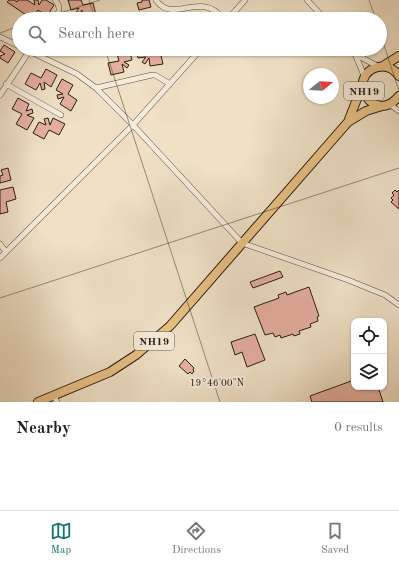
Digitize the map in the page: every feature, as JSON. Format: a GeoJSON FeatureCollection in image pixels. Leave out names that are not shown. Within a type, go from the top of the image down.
{"type":"FeatureCollection","features":[{"type":"Feature","properties":{"kind":"highway","name":"NH19"},"geometry":{"type":"LineString","coordinates":[[348,122],[369,71],[399,56]]}},
{"type":"Feature","properties":{"kind":"highway","name":"NH19"},"geometry":{"type":"LineString","coordinates":[[381,66],[390,68],[399,76]]}},
{"type":"Feature","properties":{"kind":"highway","name":"NH19"},"geometry":{"type":"LineString","coordinates":[[364,80],[363,89],[365,96],[369,101],[375,104],[386,105]]}},
{"type":"Feature","properties":{"kind":"highway","name":"NH19"},"geometry":{"type":"LineString","coordinates":[[38,402],[56,399],[110,372],[136,356],[154,341],[170,326],[348,122],[366,111],[395,101],[399,96]]}},
{"type":"Feature","properties":{"kind":"street"},"geometry":{"type":"LineString","coordinates":[[55,0],[59,4],[59,12]]}},
{"type":"Feature","properties":{"kind":"street"},"geometry":{"type":"LineString","coordinates":[[156,0],[160,6],[168,9],[177,10],[199,6],[208,7],[215,12]]}},
{"type":"Feature","properties":{"kind":"street"},"geometry":{"type":"LineString","coordinates":[[207,0],[208,7]]}},
{"type":"Feature","properties":{"kind":"street"},"geometry":{"type":"LineString","coordinates":[[234,12],[245,0]]}},
{"type":"Feature","properties":{"kind":"street"},"geometry":{"type":"LineString","coordinates":[[307,0],[318,12]]}},
{"type":"Feature","properties":{"kind":"street"},"geometry":{"type":"LineString","coordinates":[[0,36],[12,42]]}},
{"type":"Feature","properties":{"kind":"street"},"geometry":{"type":"LineString","coordinates":[[0,95],[24,56]]}},
{"type":"Feature","properties":{"kind":"street"},"geometry":{"type":"LineString","coordinates":[[40,56],[77,74],[96,88],[133,125],[242,243],[385,295],[399,305]]}},
{"type":"Feature","properties":{"kind":"street"},"geometry":{"type":"LineString","coordinates":[[0,258],[133,125],[195,56]]}},
{"type":"Feature","properties":{"kind":"street"},"geometry":{"type":"LineString","coordinates":[[356,56],[364,80]]}},
{"type":"Feature","properties":{"kind":"street"},"geometry":{"type":"LineString","coordinates":[[359,56],[381,66]]}},
{"type":"Feature","properties":{"kind":"street"},"geometry":{"type":"LineString","coordinates":[[96,88],[152,74],[170,84]]}},
{"type":"Feature","properties":{"kind":"street"},"geometry":{"type":"LineString","coordinates":[[6,84],[61,115]]}},
{"type":"Feature","properties":{"kind":"street"},"geometry":{"type":"LineString","coordinates":[[386,105],[399,111]]}},
{"type":"Feature","properties":{"kind":"street"},"geometry":{"type":"LineString","coordinates":[[0,244],[6,252]]}},
{"type":"Feature","properties":{"kind":"building"},"geometry":{"type":"Polygon","coordinates":[[[9,0],[14,0],[17,2],[18,0],[27,0],[35,5],[34,0],[38,0],[39,5],[42,0],[46,0],[54,5],[50,12],[41,12],[38,10],[37,12],[22,12],[7,2],[9,0]]]}},
{"type":"Feature","properties":{"kind":"building"},"geometry":{"type":"Polygon","coordinates":[[[68,0],[81,0],[83,5],[93,3],[95,12],[82,12],[82,10],[81,12],[76,12],[79,8],[71,10],[68,0]]]}},
{"type":"Feature","properties":{"kind":"building"},"geometry":{"type":"Polygon","coordinates":[[[142,0],[149,0],[151,7],[139,10],[137,3],[142,2],[142,0]]]}},
{"type":"Feature","properties":{"kind":"building"},"geometry":{"type":"Polygon","coordinates":[[[4,45],[12,50],[12,56],[8,63],[0,58],[0,56],[5,54],[0,51],[4,45]]]}},
{"type":"Feature","properties":{"kind":"building"},"geometry":{"type":"Polygon","coordinates":[[[118,56],[131,56],[132,60],[124,62],[129,65],[127,68],[122,64],[124,72],[111,75],[108,63],[119,61],[118,56]]]}},
{"type":"Feature","properties":{"kind":"building"},"geometry":{"type":"Polygon","coordinates":[[[138,56],[161,56],[163,64],[150,66],[149,58],[145,64],[142,62],[146,57],[138,58],[138,56]]]}},
{"type":"Feature","properties":{"kind":"building"},"geometry":{"type":"Polygon","coordinates":[[[46,69],[57,75],[51,87],[44,82],[45,89],[42,90],[40,83],[36,90],[25,84],[31,73],[41,78],[46,69]]]}},
{"type":"Feature","properties":{"kind":"building"},"geometry":{"type":"Polygon","coordinates":[[[62,79],[73,85],[68,94],[77,100],[71,111],[60,104],[64,97],[58,99],[57,95],[63,94],[56,90],[62,79]]]}},
{"type":"Feature","properties":{"kind":"building"},"geometry":{"type":"Polygon","coordinates":[[[18,98],[29,104],[26,111],[32,109],[33,113],[27,115],[34,118],[27,130],[16,124],[22,114],[12,109],[18,98]]]}},
{"type":"Feature","properties":{"kind":"building"},"geometry":{"type":"Polygon","coordinates":[[[48,118],[50,125],[53,118],[65,124],[59,135],[49,130],[44,139],[33,133],[39,122],[46,125],[44,119],[48,118]]]}},
{"type":"Feature","properties":{"kind":"building"},"geometry":{"type":"Polygon","coordinates":[[[8,168],[11,180],[0,183],[0,176],[3,175],[1,170],[8,168]]]}},
{"type":"Feature","properties":{"kind":"building"},"geometry":{"type":"Polygon","coordinates":[[[13,187],[16,199],[6,202],[8,212],[0,214],[0,190],[13,187]]]}},
{"type":"Feature","properties":{"kind":"building"},"geometry":{"type":"Polygon","coordinates":[[[395,190],[397,192],[399,190],[399,209],[391,202],[393,200],[391,198],[394,195],[392,193],[395,190]]]}},
{"type":"Feature","properties":{"kind":"building"},"geometry":{"type":"Polygon","coordinates":[[[280,271],[283,277],[253,288],[250,282],[280,271]]]}},
{"type":"Feature","properties":{"kind":"building"},"geometry":{"type":"Polygon","coordinates":[[[309,287],[319,316],[317,317],[318,321],[310,324],[311,327],[299,331],[300,334],[294,336],[293,334],[281,338],[280,335],[275,337],[273,333],[265,335],[254,307],[279,298],[278,295],[286,292],[287,295],[309,287]]]}},
{"type":"Feature","properties":{"kind":"building"},"geometry":{"type":"Polygon","coordinates":[[[255,334],[265,360],[247,367],[242,352],[235,355],[231,342],[255,334]]]}},
{"type":"Feature","properties":{"kind":"building"},"geometry":{"type":"Polygon","coordinates":[[[185,359],[194,368],[192,374],[190,372],[188,374],[179,366],[185,359]]]}},
{"type":"Feature","properties":{"kind":"building"},"geometry":{"type":"Polygon","coordinates":[[[351,381],[351,390],[379,390],[383,402],[312,402],[310,396],[351,381]]]}}]}
